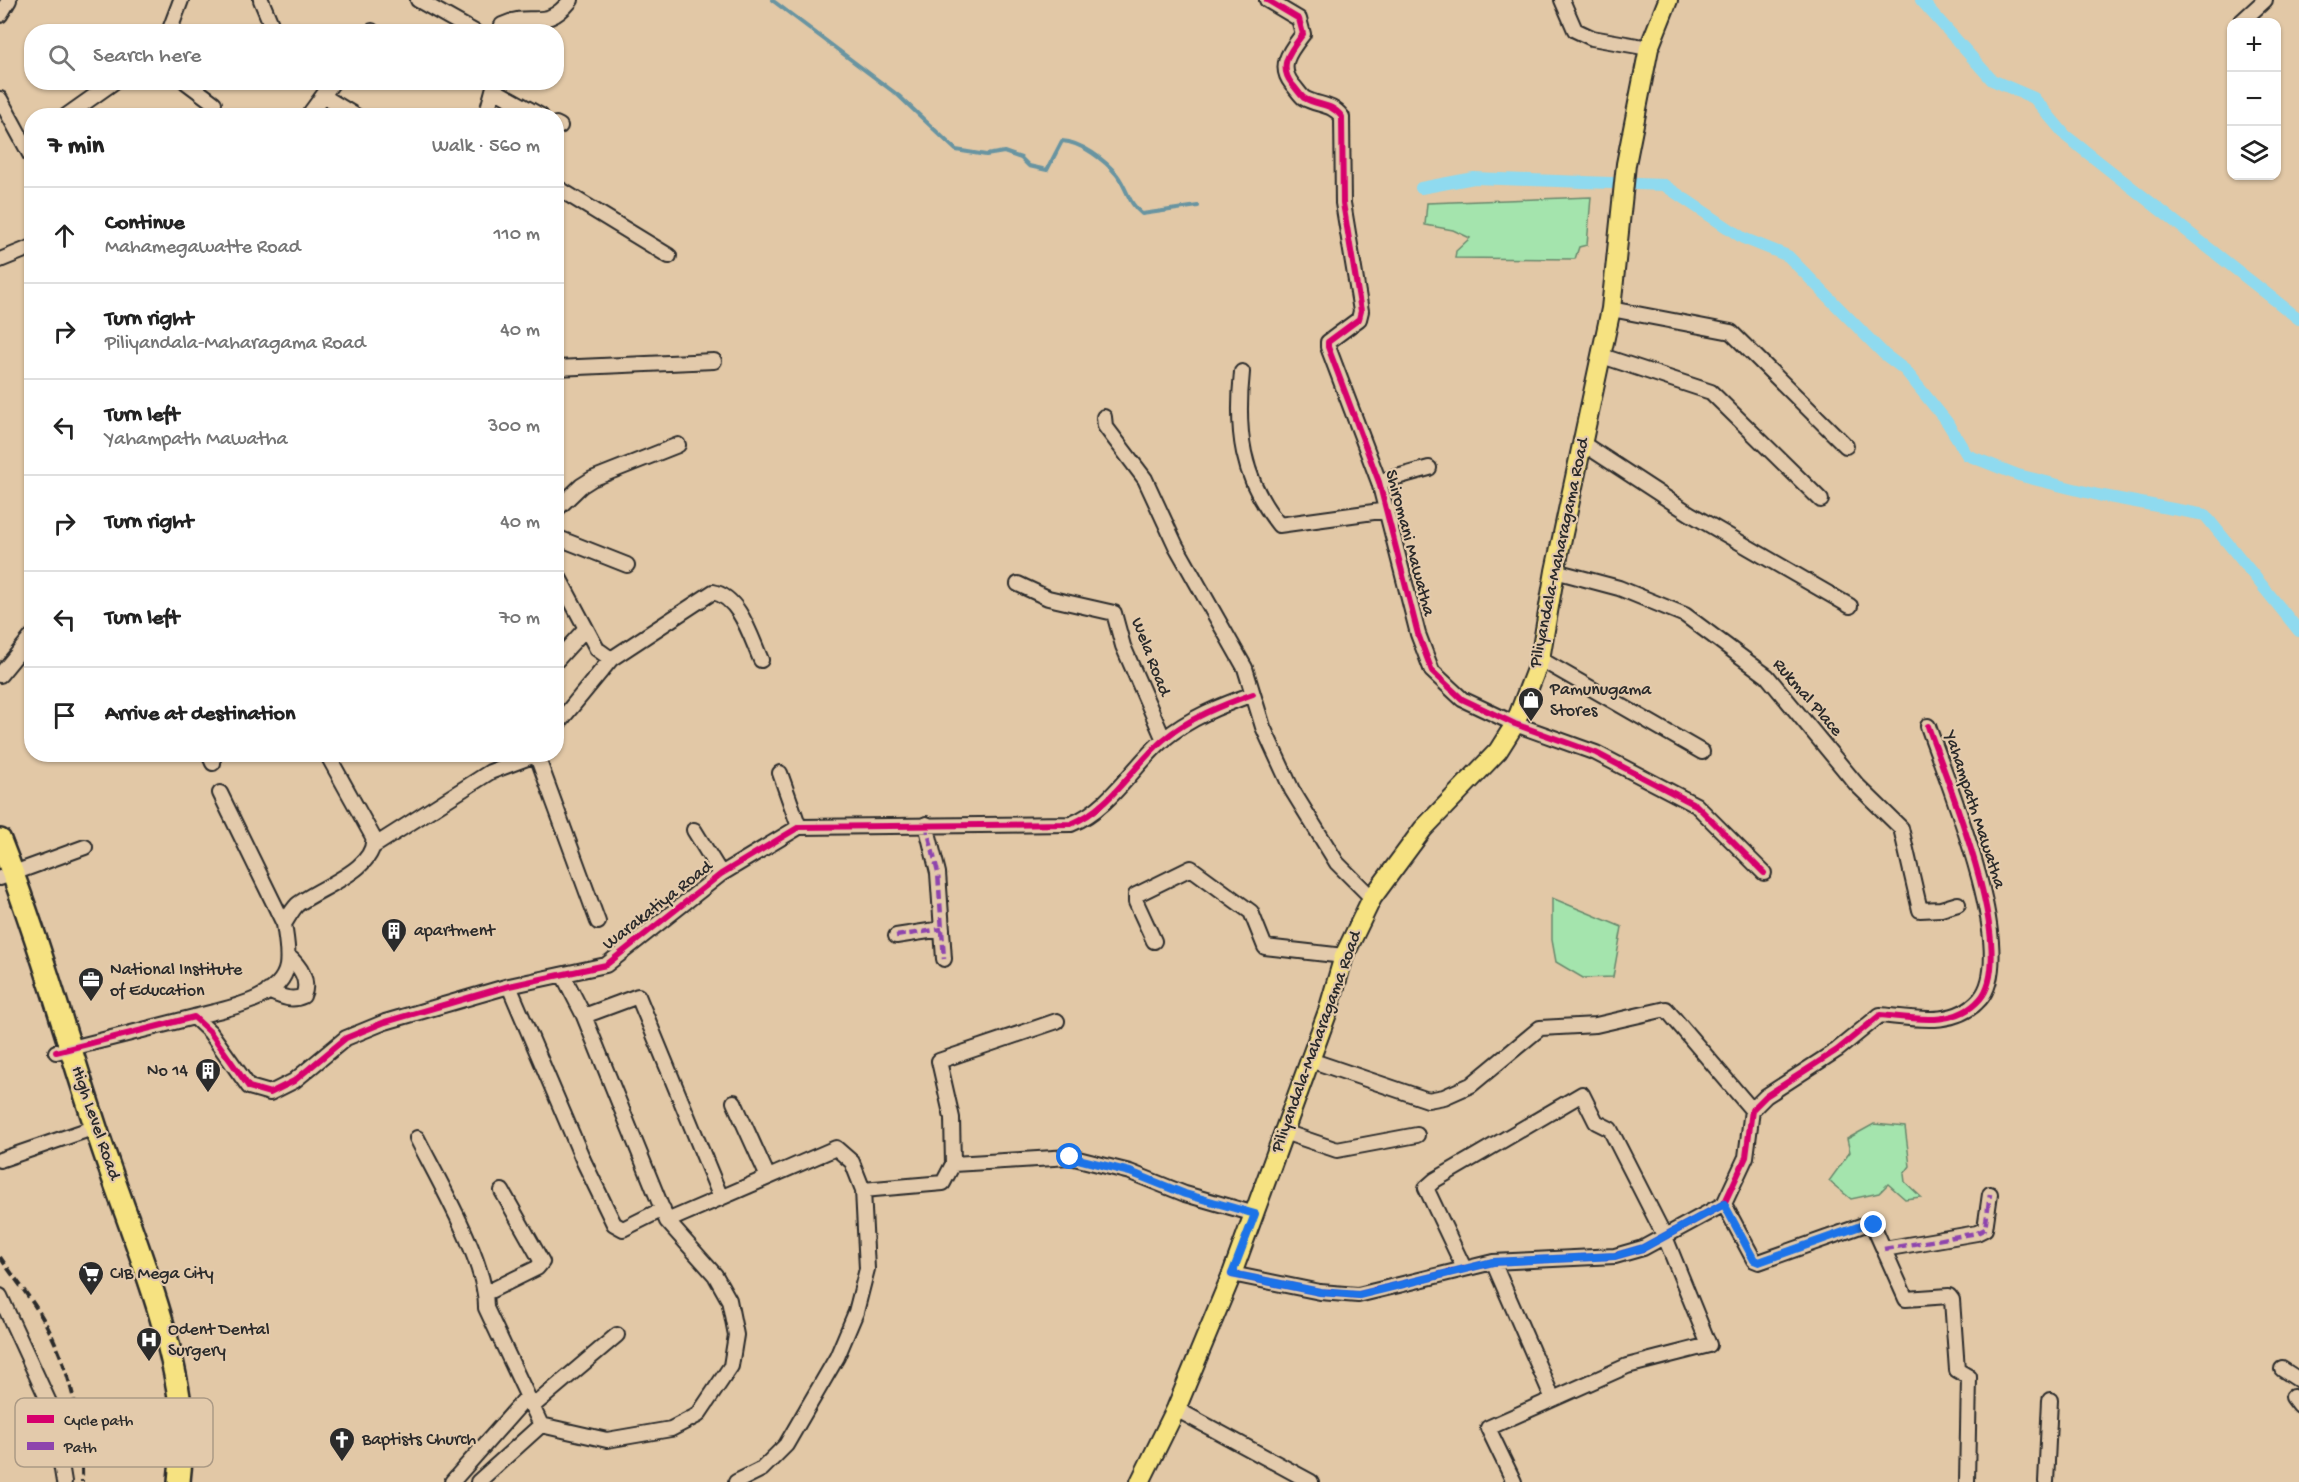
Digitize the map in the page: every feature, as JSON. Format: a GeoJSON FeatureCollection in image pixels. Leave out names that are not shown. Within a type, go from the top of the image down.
{"type":"FeatureCollection","features":[{"type":"Feature","properties":{"kind":"highway","name":"High Level Road"},"geometry":{"type":"LineString","coordinates":[[0,840],[5,876],[17,918],[63,1050],[142,1252],[166,1338],[177,1398]]}},
{"type":"Feature","properties":{"kind":"highway","name":"High Level Road"},"geometry":{"type":"LineString","coordinates":[[63,1050],[84,1131],[131,1257],[166,1338]]}},
{"type":"Feature","properties":{"kind":"highway","name":"High Level Road"},"geometry":{"type":"LineString","coordinates":[[179,1482],[180,1467]]}},
{"type":"Feature","properties":{"kind":"main road","name":"Piliyandala-Maharagama Road"},"geometry":{"type":"LineString","coordinates":[[1140,1482],[1176,1409],[1232,1274],[1310,1060],[1344,956],[1372,898],[1423,829],[1498,751],[1515,724],[1540,660],[1555,571],[1611,309],[1623,184],[1649,48],[1668,0]]}},
{"type":"Feature","properties":{"kind":"main road"},"geometry":{"type":"LineString","coordinates":[[167,1482],[174,1467]]}},
{"type":"Feature","properties":{"kind":"street"},"geometry":{"type":"LineString","coordinates":[[0,15],[9,0]]}},
{"type":"Feature","properties":{"kind":"street"},"geometry":{"type":"LineString","coordinates":[[172,24],[182,0]]}},
{"type":"Feature","properties":{"kind":"street"},"geometry":{"type":"LineString","coordinates":[[261,0],[271,24]]}},
{"type":"Feature","properties":{"kind":"street"},"geometry":{"type":"LineString","coordinates":[[418,0],[462,24]]}},
{"type":"Feature","properties":{"kind":"street"},"geometry":{"type":"LineString","coordinates":[[504,24],[522,18],[551,19],[561,13],[571,0]]}},
{"type":"Feature","properties":{"kind":"street","name":"Shiromani Mawatha"},"geometry":{"type":"LineString","coordinates":[[1267,0],[1299,19],[1303,34],[1287,55],[1284,64],[1287,78],[1303,98],[1336,109],[1342,117],[1343,203],[1360,311],[1359,319],[1328,342],[1328,347],[1388,510],[1418,633],[1432,671],[1462,699],[1515,724],[1596,753],[1696,805],[1764,873]]}},
{"type":"Feature","properties":{"kind":"street"},"geometry":{"type":"LineString","coordinates":[[1562,0],[1575,30],[1592,38],[1649,48]]}},
{"type":"Feature","properties":{"kind":"street"},"geometry":{"type":"LineString","coordinates":[[2245,18],[2265,0]]}},
{"type":"Feature","properties":{"kind":"street"},"geometry":{"type":"LineString","coordinates":[[77,108],[103,90]]}},
{"type":"Feature","properties":{"kind":"street"},"geometry":{"type":"LineString","coordinates":[[196,90],[214,104]]}},
{"type":"Feature","properties":{"kind":"street"},"geometry":{"type":"LineString","coordinates":[[314,108],[327,90]]}},
{"type":"Feature","properties":{"kind":"street"},"geometry":{"type":"LineString","coordinates":[[488,108],[493,90]]}},
{"type":"Feature","properties":{"kind":"street"},"geometry":{"type":"LineString","coordinates":[[500,90],[528,108]]}},
{"type":"Feature","properties":{"kind":"street"},"geometry":{"type":"LineString","coordinates":[[323,96],[343,108]]}},
{"type":"Feature","properties":{"kind":"street"},"geometry":{"type":"LineString","coordinates":[[0,99],[24,136]]}},
{"type":"Feature","properties":{"kind":"street"},"geometry":{"type":"LineString","coordinates":[[564,192],[669,256]]}},
{"type":"Feature","properties":{"kind":"street"},"geometry":{"type":"LineString","coordinates":[[0,260],[24,250]]}},
{"type":"Feature","properties":{"kind":"street"},"geometry":{"type":"LineString","coordinates":[[1611,309],[1731,332],[1846,446]]}},
{"type":"Feature","properties":{"kind":"street"},"geometry":{"type":"LineString","coordinates":[[1602,356],[1711,392],[1821,500]]}},
{"type":"Feature","properties":{"kind":"street"},"geometry":{"type":"LineString","coordinates":[[564,368],[714,361]]}},
{"type":"Feature","properties":{"kind":"street"},"geometry":{"type":"LineString","coordinates":[[1242,372],[1238,407],[1245,465],[1279,525],[1388,510]]}},
{"type":"Feature","properties":{"kind":"street"},"geometry":{"type":"LineString","coordinates":[[1104,417],[1106,426],[1145,479],[1176,546],[1245,668],[1263,727],[1292,790],[1337,863],[1372,898]]}},
{"type":"Feature","properties":{"kind":"street"},"geometry":{"type":"LineString","coordinates":[[1582,443],[1689,513],[1850,606]]}},
{"type":"Feature","properties":{"kind":"street"},"geometry":{"type":"LineString","coordinates":[[564,502],[592,479],[678,446]]}},
{"type":"Feature","properties":{"kind":"street"},"geometry":{"type":"LineString","coordinates":[[1379,482],[1429,468]]}},
{"type":"Feature","properties":{"kind":"street"},"geometry":{"type":"LineString","coordinates":[[564,540],[627,565]]}},
{"type":"Feature","properties":{"kind":"street","name":"Rukmal Place"},"geometry":{"type":"LineString","coordinates":[[1555,571],[1619,588],[1685,615],[1767,676],[1857,785],[1901,828],[1920,910],[1941,909],[1958,904]]}},
{"type":"Feature","properties":{"kind":"street","name":"Wela Road"},"geometry":{"type":"LineString","coordinates":[[1018,584],[1048,598],[1114,613],[1124,646],[1164,740]]}},
{"type":"Feature","properties":{"kind":"street"},"geometry":{"type":"LineString","coordinates":[[564,589],[597,649],[611,659]]}},
{"type":"Feature","properties":{"kind":"street"},"geometry":{"type":"LineString","coordinates":[[564,716],[611,659],[713,592],[722,594],[739,612],[761,660]]}},
{"type":"Feature","properties":{"kind":"street"},"geometry":{"type":"LineString","coordinates":[[564,652],[585,629]]}},
{"type":"Feature","properties":{"kind":"street"},"geometry":{"type":"LineString","coordinates":[[0,675],[24,646]]}},
{"type":"Feature","properties":{"kind":"street"},"geometry":{"type":"LineString","coordinates":[[1540,660],[1702,752]]}},
{"type":"Feature","properties":{"kind":"street","name":"Warakatiya Road"},"geometry":{"type":"LineString","coordinates":[[194,1017],[210,1032],[249,1088],[270,1093],[294,1081],[346,1038],[385,1022],[509,986],[606,964],[721,874],[799,827],[1071,824],[1083,819],[1109,797],[1164,740],[1216,707],[1253,694]]}},
{"type":"Feature","properties":{"kind":"street","name":"Yahampath Mawatha"},"geometry":{"type":"LineString","coordinates":[[1752,1110],[1766,1096],[1837,1050],[1880,1015],[1936,1021],[1959,1013],[1980,999],[1992,972],[1991,942],[1981,881],[1928,726]]}},
{"type":"Feature","properties":{"kind":"street"},"geometry":{"type":"LineString","coordinates":[[284,924],[296,906],[355,869],[371,853],[374,846],[373,837],[331,762]]}},
{"type":"Feature","properties":{"kind":"street"},"geometry":{"type":"LineString","coordinates":[[374,846],[490,772],[518,762]]}},
{"type":"Feature","properties":{"kind":"street"},"geometry":{"type":"LineString","coordinates":[[540,762],[598,922]]}},
{"type":"Feature","properties":{"kind":"street"},"geometry":{"type":"LineString","coordinates":[[780,773],[799,827]]}},
{"type":"Feature","properties":{"kind":"street"},"geometry":{"type":"LineString","coordinates":[[63,1050],[255,1001],[281,981],[287,968],[288,956],[284,924],[220,793]]}},
{"type":"Feature","properties":{"kind":"street"},"geometry":{"type":"LineString","coordinates":[[926,824],[938,873],[944,959]]}},
{"type":"Feature","properties":{"kind":"street"},"geometry":{"type":"LineString","coordinates":[[693,830],[721,874]]}},
{"type":"Feature","properties":{"kind":"street"},"geometry":{"type":"LineString","coordinates":[[5,876],[85,847]]}},
{"type":"Feature","properties":{"kind":"street"},"geometry":{"type":"LineString","coordinates":[[1154,941],[1136,902],[1136,895],[1191,868],[1251,912],[1265,946],[1344,956]]}},
{"type":"Feature","properties":{"kind":"street"},"geometry":{"type":"LineString","coordinates":[[896,936],[942,929]]}},
{"type":"Feature","properties":{"kind":"street"},"geometry":{"type":"LineString","coordinates":[[268,991],[286,998],[296,999],[303,996],[306,990],[301,970],[288,956]]}},
{"type":"Feature","properties":{"kind":"street"},"geometry":{"type":"LineString","coordinates":[[417,1138],[467,1241],[486,1293],[486,1308],[541,1425],[607,1440],[671,1429],[698,1415],[731,1366],[736,1335],[729,1300],[715,1275],[665,1215],[584,1016],[563,975]]}},
{"type":"Feature","properties":{"kind":"street"},"geometry":{"type":"LineString","coordinates":[[509,986],[584,1162],[614,1224],[623,1229],[721,1198],[836,1148],[852,1162],[862,1190],[867,1269],[856,1312],[841,1348],[786,1446],[762,1468],[736,1482]]}},
{"type":"Feature","properties":{"kind":"street"},"geometry":{"type":"LineString","coordinates":[[584,1016],[638,996],[721,1198]]}},
{"type":"Feature","properties":{"kind":"street"},"geometry":{"type":"LineString","coordinates":[[1232,1274],[1320,1292],[1359,1295],[1493,1262],[1615,1256],[1643,1248],[1724,1204],[1746,1157],[1752,1110],[1666,1009],[1596,1026],[1540,1028],[1472,1085],[1444,1097],[1428,1100],[1310,1060]]}},
{"type":"Feature","properties":{"kind":"street"},"geometry":{"type":"LineString","coordinates":[[862,1190],[943,1183],[953,1164],[952,1118],[939,1061],[1057,1021]]}},
{"type":"Feature","properties":{"kind":"street"},"geometry":{"type":"LineString","coordinates":[[1464,1269],[1426,1188],[1434,1180],[1582,1094],[1596,1122],[1610,1129],[1665,1237],[1708,1345],[1627,1366],[1488,1428],[1514,1482]]}},
{"type":"Feature","properties":{"kind":"street"},"geometry":{"type":"LineString","coordinates":[[734,1102],[768,1177]]}},
{"type":"Feature","properties":{"kind":"street"},"geometry":{"type":"LineString","coordinates":[[0,1160],[84,1131]]}},
{"type":"Feature","properties":{"kind":"street"},"geometry":{"type":"LineString","coordinates":[[1284,1132],[1337,1150],[1417,1135]]}},
{"type":"Feature","properties":{"kind":"street"},"geometry":{"type":"LineString","coordinates":[[953,1164],[1070,1157],[1130,1172],[1185,1194],[1255,1214]]}},
{"type":"Feature","properties":{"kind":"street"},"geometry":{"type":"LineString","coordinates":[[486,1293],[537,1268],[542,1262],[502,1191]]}},
{"type":"Feature","properties":{"kind":"street"},"geometry":{"type":"LineString","coordinates":[[1884,1249],[1977,1233],[1985,1229],[1990,1194]]}},
{"type":"Feature","properties":{"kind":"street"},"geometry":{"type":"LineString","coordinates":[[1724,1204],[1754,1260],[1759,1262],[1869,1223],[1874,1225],[1906,1299],[1949,1296],[1952,1300],[1957,1370],[1969,1377],[1967,1482]]}},
{"type":"Feature","properties":{"kind":"street"},"geometry":{"type":"LineString","coordinates":[[1493,1262],[1553,1399]]}},
{"type":"Feature","properties":{"kind":"street"},"geometry":{"type":"LineString","coordinates":[[0,1296],[47,1398]]}},
{"type":"Feature","properties":{"kind":"street"},"geometry":{"type":"LineString","coordinates":[[452,1482],[529,1403],[617,1335]]}},
{"type":"Feature","properties":{"kind":"street"},"geometry":{"type":"LineString","coordinates":[[2282,1369],[2299,1380]]}},
{"type":"Feature","properties":{"kind":"street"},"geometry":{"type":"LineString","coordinates":[[2046,1482],[2050,1400]]}},
{"type":"Feature","properties":{"kind":"street"},"geometry":{"type":"LineString","coordinates":[[1176,1409],[1311,1482]]}},
{"type":"Feature","properties":{"kind":"street"},"geometry":{"type":"LineString","coordinates":[[478,1482],[541,1425]]}},
{"type":"Feature","properties":{"kind":"street"},"geometry":{"type":"LineString","coordinates":[[62,1467],[64,1482]]}},
{"type":"Feature","properties":{"kind":"green space"},"geometry":{"type":"Polygon","coordinates":[[[1591,197],[1587,245],[1579,247],[1575,259],[1455,258],[1456,251],[1470,238],[1453,230],[1425,225],[1427,203],[1591,197]]]}},
{"type":"Feature","properties":{"kind":"green space"},"geometry":{"type":"Polygon","coordinates":[[[1552,898],[1622,927],[1613,977],[1583,978],[1556,962],[1552,940],[1552,898]]]}},
{"type":"Feature","properties":{"kind":"green space"},"geometry":{"type":"Polygon","coordinates":[[[1874,1124],[1905,1127],[1910,1166],[1904,1174],[1905,1182],[1921,1197],[1905,1199],[1888,1184],[1879,1193],[1851,1199],[1829,1181],[1850,1152],[1847,1139],[1874,1124]]]}},
{"type":"Feature","properties":{"kind":"waterway"},"geometry":{"type":"LineString","coordinates":[[772,0],[899,96],[956,150],[986,155],[1004,152],[1021,158],[1029,166],[1047,170],[1062,141],[1069,142],[1092,153],[1112,169],[1137,210],[1142,214],[1198,206]]}},
{"type":"Feature","properties":{"kind":"waterway"},"geometry":{"type":"LineString","coordinates":[[1921,0],[1992,80],[2034,98],[2066,136],[2299,319]]}},
{"type":"Feature","properties":{"kind":"waterway"},"geometry":{"type":"LineString","coordinates":[[1421,188],[1474,178],[1664,185],[1743,238],[1788,256],[1884,354],[1905,370],[1947,422],[1967,455],[2018,475],[2098,495],[2205,515],[2299,631]]}},
{"type":"Feature","properties":{"kind":"railway"},"geometry":{"type":"LineString","coordinates":[[0,1257],[44,1321],[57,1348],[73,1398]]}},
{"type":"Feature","properties":{"kind":"railway"},"geometry":{"type":"LineString","coordinates":[[82,1467],[82,1482]]}},
{"type":"Feature","properties":{"kind":"marked path"},"geometry":{"type":"LineString","coordinates":[[926,824],[938,873],[944,959]]}},
{"type":"Feature","properties":{"kind":"marked path"},"geometry":{"type":"LineString","coordinates":[[896,936],[942,929]]}},
{"type":"Feature","properties":{"kind":"marked path"},"geometry":{"type":"LineString","coordinates":[[1884,1249],[1977,1233],[1985,1229],[1990,1194]]}},
{"type":"Feature","properties":{"kind":"cycle path"},"geometry":{"type":"LineString","coordinates":[[1267,0],[1299,19],[1303,34],[1290,52],[1286,64],[1288,77],[1292,84],[1304,98],[1334,109],[1342,117],[1343,203],[1361,311],[1359,319],[1328,342],[1328,347],[1379,482],[1418,634],[1432,671],[1462,699],[1515,724],[1596,753],[1696,805],[1764,873]]}},
{"type":"Feature","properties":{"kind":"cycle path"},"geometry":{"type":"LineString","coordinates":[[56,1052],[194,1017],[210,1032],[249,1087],[270,1093],[294,1081],[346,1038],[385,1022],[509,986],[606,965],[721,874],[799,827],[1071,824],[1098,808],[1152,750],[1173,732],[1206,713],[1253,694]]}},
{"type":"Feature","properties":{"kind":"cycle path"},"geometry":{"type":"LineString","coordinates":[[1232,1274],[1320,1292],[1358,1295],[1493,1262],[1615,1256],[1643,1248],[1724,1204],[1746,1157],[1752,1110],[1766,1096],[1837,1050],[1880,1015],[1920,1019],[1946,1018],[1970,1008],[1980,999],[1990,976],[1991,944],[1986,906],[1976,865],[1928,726]]}},
{"type":"Feature","properties":{"kind":"place","name":"Pamunugama Stores"},"geometry":{"type":"Point","coordinates":[1531,723]}},
{"type":"Feature","properties":{"kind":"place","name":"apartment"},"geometry":{"type":"Point","coordinates":[394,954]}},
{"type":"Feature","properties":{"kind":"place","name":"National Institute of Education"},"geometry":{"type":"Point","coordinates":[91,1003]}},
{"type":"Feature","properties":{"kind":"place","name":"No 14"},"geometry":{"type":"Point","coordinates":[208,1094]}},
{"type":"Feature","properties":{"kind":"place","name":"CIB Mega City"},"geometry":{"type":"Point","coordinates":[91,1297]}},
{"type":"Feature","properties":{"kind":"place","name":"Odent Dental Surgery"},"geometry":{"type":"Point","coordinates":[149,1363]}},
{"type":"Feature","properties":{"kind":"place","name":"Baptists Church"},"geometry":{"type":"Point","coordinates":[342,1463]}},
{"type":"Feature","properties":{"kind":"route"},"geometry":{"type":"LineString","coordinates":[[1070,1157],[1130,1172],[1185,1194],[1255,1214],[1232,1274],[1320,1292],[1359,1295],[1493,1262],[1615,1256],[1643,1248],[1724,1204],[1754,1260],[1759,1262],[1869,1223],[1874,1225]]}}]}
